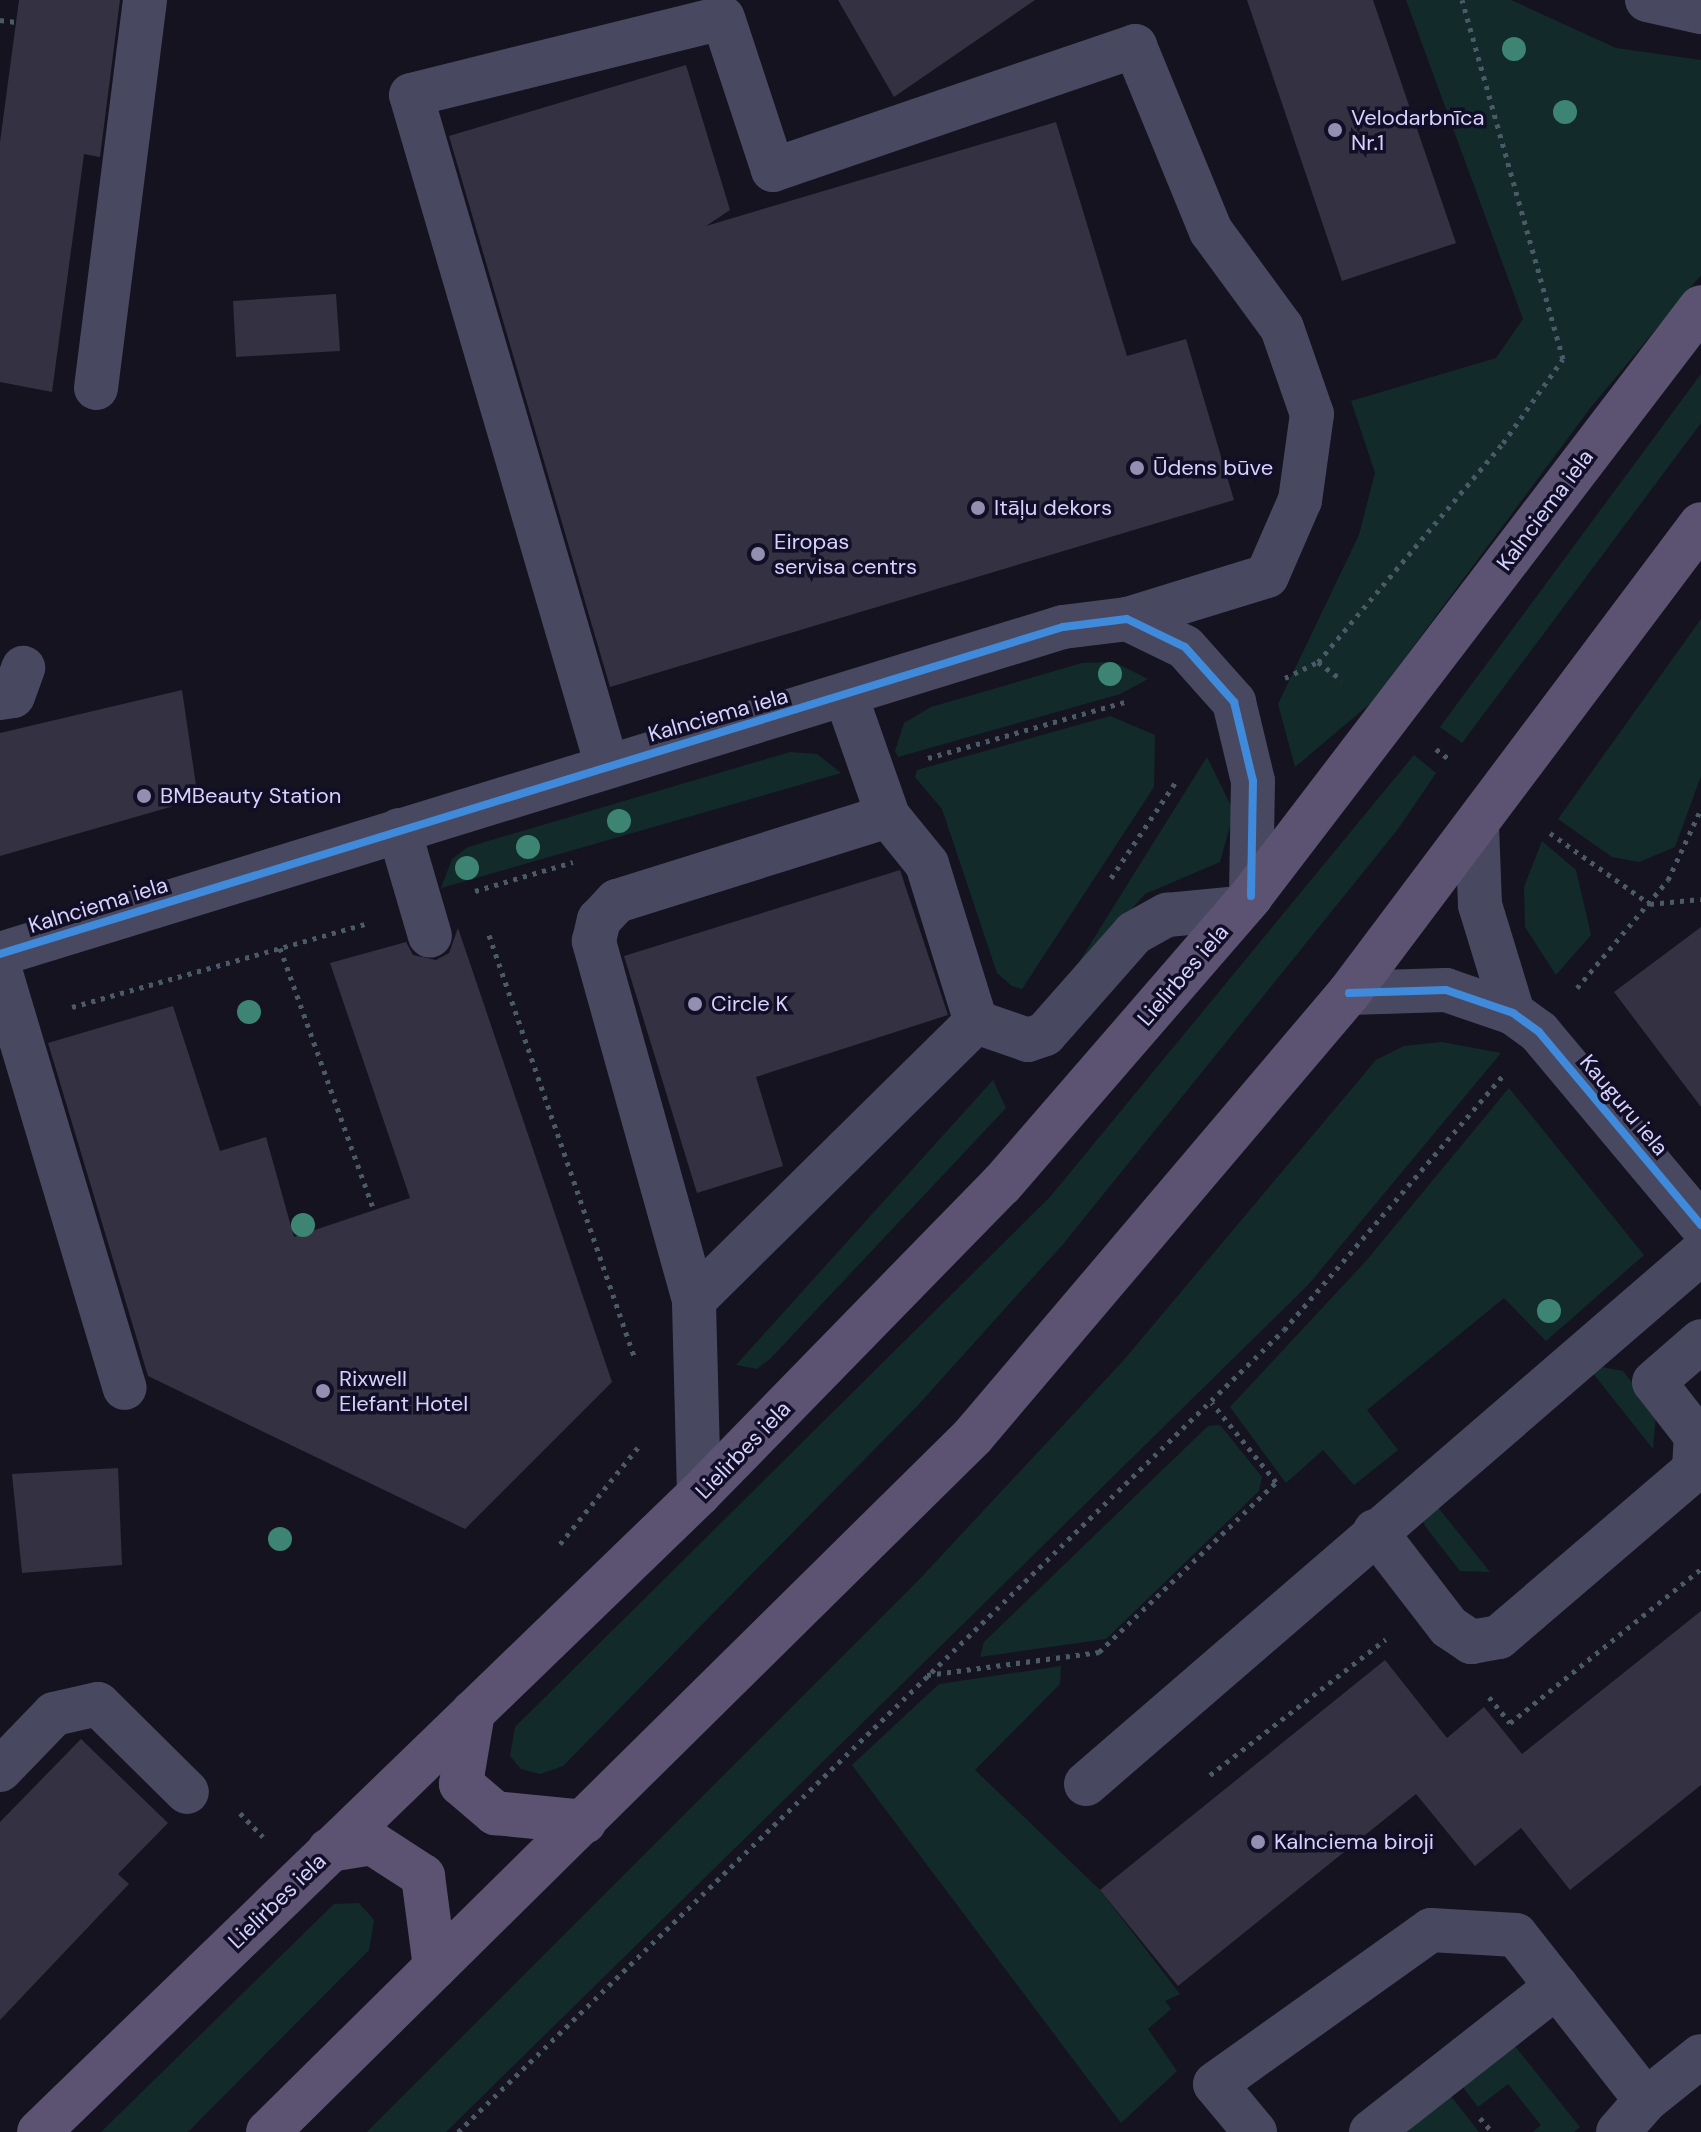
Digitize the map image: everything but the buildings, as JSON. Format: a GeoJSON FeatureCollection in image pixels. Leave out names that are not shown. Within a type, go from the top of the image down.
{"type":"FeatureCollection","features":[{"type":"Feature","properties":{"kind":"main road","name":"Kalnciema iela"},"geometry":{"type":"LineString","coordinates":[[1393,717],[1701,307]]}},
{"type":"Feature","properties":{"kind":"main road"},"geometry":{"type":"LineString","coordinates":[[268,2132],[973,1436],[1349,993],[1488,812],[1701,524]]}},
{"type":"Feature","properties":{"kind":"main road","name":"Lielirbes iela"},"geometry":{"type":"LineString","coordinates":[[39,2132],[699,1494],[1001,1185],[1245,902],[1393,717]]}},
{"type":"Feature","properties":{"kind":"main road"},"geometry":{"type":"LineString","coordinates":[[473,1712],[461,1784],[495,1813],[585,1822]]}},
{"type":"Feature","properties":{"kind":"main road"},"geometry":{"type":"LineString","coordinates":[[329,1850],[372,1843],[423,1876],[435,1967]]}},
{"type":"Feature","properties":{"kind":"street"},"geometry":{"type":"LineString","coordinates":[[96,388],[145,0]]}},
{"type":"Feature","properties":{"kind":"street"},"geometry":{"type":"LineString","coordinates":[[1647,0],[1701,12]]}},
{"type":"Feature","properties":{"kind":"street","name":"Kalnciema iela"},"geometry":{"type":"LineString","coordinates":[[0,954],[1063,627],[1127,619],[1267,576],[1300,500],[1312,414],[1282,328],[1211,231],[1135,46],[773,170],[723,18],[411,95],[607,766]]}},
{"type":"Feature","properties":{"kind":"street"},"geometry":{"type":"LineString","coordinates":[[976,1022],[1028,1040],[1045,1034],[1134,933],[1167,915],[1245,902],[1253,781],[1234,702],[1185,647],[1127,619]]}},
{"type":"Feature","properties":{"kind":"street"},"geometry":{"type":"LineString","coordinates":[[846,696],[888,816],[927,864],[976,1022]]}},
{"type":"Feature","properties":{"kind":"street"},"geometry":{"type":"LineString","coordinates":[[1488,812],[1480,905],[1526,1022]]}},
{"type":"Feature","properties":{"kind":"street"},"geometry":{"type":"LineString","coordinates":[[699,1494],[694,1300],[594,941],[599,920],[617,901],[888,816]]}},
{"type":"Feature","properties":{"kind":"street"},"geometry":{"type":"LineString","coordinates":[[399,830],[426,922]]}},
{"type":"Feature","properties":{"kind":"street"},"geometry":{"type":"LineString","coordinates":[[0,970],[125,1388]]}},
{"type":"Feature","properties":{"kind":"street"},"geometry":{"type":"LineString","coordinates":[[1349,993],[1446,990],[1526,1022]]}},
{"type":"Feature","properties":{"kind":"street"},"geometry":{"type":"LineString","coordinates":[[694,1300],[976,1022]]}},
{"type":"Feature","properties":{"kind":"street","name":"Kauguru iela"},"geometry":{"type":"LineString","coordinates":[[1526,1022],[1701,1225]]}},
{"type":"Feature","properties":{"kind":"street"},"geometry":{"type":"LineString","coordinates":[[1086,1784],[1375,1531],[1701,1253]]}},
{"type":"Feature","properties":{"kind":"street"},"geometry":{"type":"LineString","coordinates":[[1375,1531],[1449,1627],[1471,1642],[1499,1637],[1694,1470],[1696,1436],[1654,1382],[1701,1341]]}},
{"type":"Feature","properties":{"kind":"street"},"geometry":{"type":"LineString","coordinates":[[0,1770],[54,1714],[98,1704],[187,1792]]}},
{"type":"Feature","properties":{"kind":"street"},"geometry":{"type":"LineString","coordinates":[[1255,2132],[1215,2084],[1431,1930],[1516,1935],[1557,1986],[1632,2116],[1701,2056]]}},
{"type":"Feature","properties":{"kind":"street"},"geometry":{"type":"LineString","coordinates":[[1371,2132],[1557,1986]]}},
{"type":"Feature","properties":{"kind":"path"},"geometry":{"type":"LineString","coordinates":[[1234,702],[1318,662],[1503,443],[1563,359],[1462,0]]}},
{"type":"Feature","properties":{"kind":"path"},"geometry":{"type":"LineString","coordinates":[[0,20],[16,22]]}},
{"type":"Feature","properties":{"kind":"path"},"geometry":{"type":"LineString","coordinates":[[1318,662],[1351,686]]}},
{"type":"Feature","properties":{"kind":"path"},"geometry":{"type":"LineString","coordinates":[[458,2132],[1284,1330],[1526,1022],[1650,904],[1668,880],[1701,809]]}},
{"type":"Feature","properties":{"kind":"path"},"geometry":{"type":"LineString","coordinates":[[1550,833],[1650,904],[1701,899]]}},
{"type":"Feature","properties":{"kind":"path"},"geometry":{"type":"LineString","coordinates":[[1668,880],[1679,878]]}},
{"type":"Feature","properties":{"kind":"path"},"geometry":{"type":"LineString","coordinates":[[17,1022],[280,948],[426,922],[474,892],[479,906]]}},
{"type":"Feature","properties":{"kind":"path"},"geometry":{"type":"LineString","coordinates":[[485,921],[638,1368]]}},
{"type":"Feature","properties":{"kind":"path"},"geometry":{"type":"LineString","coordinates":[[280,948],[374,1210]]}},
{"type":"Feature","properties":{"kind":"path"},"geometry":{"type":"LineString","coordinates":[[926,1675],[1099,1652],[1276,1482],[1212,1403]]}},
{"type":"Feature","properties":{"kind":"path"},"geometry":{"type":"LineString","coordinates":[[237,1810],[264,1839]]}},
{"type":"Feature","properties":{"kind":"green space"},"geometry":{"type":"Polygon","coordinates":[[[1406,0],[1511,0],[1616,48],[1701,60],[1701,275],[1591,407],[1372,702],[1295,767],[1278,704],[1359,535],[1375,473],[1351,401],[1496,358],[1523,319],[1406,0]]]}},
{"type":"Feature","properties":{"kind":"green space"},"geometry":{"type":"Polygon","coordinates":[[[1701,374],[1701,423],[1462,743],[1440,727],[1701,374]]]}},
{"type":"Feature","properties":{"kind":"green space"},"geometry":{"type":"Polygon","coordinates":[[[1701,619],[1701,776],[1675,847],[1639,862],[1612,857],[1558,819],[1701,619]]]}},
{"type":"Feature","properties":{"kind":"green space"},"geometry":{"type":"Polygon","coordinates":[[[1114,662],[1148,679],[1120,694],[898,757],[895,751],[904,723],[931,707],[1082,663],[1114,662]]]}},
{"type":"Feature","properties":{"kind":"green space"},"geometry":{"type":"Polygon","coordinates":[[[1110,716],[1155,735],[1154,787],[1022,989],[1012,986],[997,973],[942,809],[915,777],[917,770],[1110,716]]]}},
{"type":"Feature","properties":{"kind":"green space"},"geometry":{"type":"Polygon","coordinates":[[[790,752],[817,754],[841,773],[441,888],[452,859],[468,847],[790,752]]]}},
{"type":"Feature","properties":{"kind":"green space"},"geometry":{"type":"Polygon","coordinates":[[[1414,755],[1436,773],[1398,829],[1064,1243],[919,1404],[563,1766],[540,1774],[521,1769],[510,1756],[515,1727],[1050,1197],[1414,755]]]}},
{"type":"Feature","properties":{"kind":"green space"},"geometry":{"type":"Polygon","coordinates":[[[1207,757],[1234,812],[1220,862],[1145,894],[1064,986],[1207,757]]]}},
{"type":"Feature","properties":{"kind":"green space"},"geometry":{"type":"Polygon","coordinates":[[[1542,841],[1576,870],[1591,935],[1556,975],[1525,927],[1524,887],[1542,841]]]}},
{"type":"Feature","properties":{"kind":"green space"},"geometry":{"type":"Polygon","coordinates":[[[1442,1042],[1501,1053],[1308,1285],[446,2132],[367,2132],[915,1584],[1123,1361],[1376,1060],[1404,1046],[1442,1042]]]}},
{"type":"Feature","properties":{"kind":"green space"},"geometry":{"type":"Polygon","coordinates":[[[993,1080],[1006,1108],[771,1358],[757,1369],[736,1365],[993,1080]]]}},
{"type":"Feature","properties":{"kind":"green space"},"geometry":{"type":"Polygon","coordinates":[[[1509,1088],[1644,1255],[1546,1341],[1504,1298],[1367,1410],[1398,1450],[1354,1485],[1323,1450],[1286,1483],[1230,1407],[1366,1261],[1509,1088]]]}},
{"type":"Feature","properties":{"kind":"green space"},"geometry":{"type":"Polygon","coordinates":[[[1602,1367],[1623,1371],[1656,1413],[1653,1449],[1592,1372],[1602,1367]]]}},
{"type":"Feature","properties":{"kind":"green space"},"geometry":{"type":"Polygon","coordinates":[[[1220,1425],[1262,1477],[1259,1491],[1106,1639],[980,1657],[984,1642],[1208,1426],[1220,1425]]]}},
{"type":"Feature","properties":{"kind":"green space"},"geometry":{"type":"Polygon","coordinates":[[[1432,1500],[1490,1572],[1460,1571],[1425,1526],[1421,1515],[1432,1500]]]}},
{"type":"Feature","properties":{"kind":"green space"},"geometry":{"type":"Polygon","coordinates":[[[1061,1666],[1060,1684],[975,1770],[1100,1890],[1180,1994],[1165,2001],[1171,2009],[1148,2029],[1177,2071],[1121,2123],[852,1765],[939,1684],[1061,1666]]]}},
{"type":"Feature","properties":{"kind":"green space"},"geometry":{"type":"Polygon","coordinates":[[[359,1903],[374,1920],[369,1950],[188,2132],[101,2132],[334,1904],[359,1903]]]}},
{"type":"Feature","properties":{"kind":"green space"},"geometry":{"type":"Polygon","coordinates":[[[1514,2045],[1580,2127],[1574,2132],[1533,2132],[1541,2125],[1508,2084],[1478,2107],[1462,2086],[1514,2045]]]}},
{"type":"Feature","properties":{"kind":"green space"},"geometry":{"type":"Polygon","coordinates":[[[1450,2095],[1479,2132],[1400,2132],[1450,2095]]]}},
{"type":"Feature","properties":{"kind":"cycle path"},"geometry":{"type":"LineString","coordinates":[[0,954],[1063,627],[1127,619],[1185,647],[1234,702],[1253,781],[1251,896]]}},
{"type":"Feature","properties":{"kind":"cycle path"},"geometry":{"type":"LineString","coordinates":[[1349,993],[1446,990],[1513,1013],[1539,1032],[1701,1225]]}},
{"type":"Feature","properties":{"kind":"place","name":"Velodarbnīca Nr.1"},"geometry":{"type":"Point","coordinates":[1335,130]}},
{"type":"Feature","properties":{"kind":"place","name":"Ūdens būve"},"geometry":{"type":"Point","coordinates":[1137,468]}},
{"type":"Feature","properties":{"kind":"place","name":"Itāļu dekors"},"geometry":{"type":"Point","coordinates":[978,508]}},
{"type":"Feature","properties":{"kind":"place","name":"Eiropas servisa centrs"},"geometry":{"type":"Point","coordinates":[758,554]}},
{"type":"Feature","properties":{"kind":"place","name":"BMBeauty Station"},"geometry":{"type":"Point","coordinates":[144,796]}},
{"type":"Feature","properties":{"kind":"place","name":"Circle K"},"geometry":{"type":"Point","coordinates":[695,1004]}},
{"type":"Feature","properties":{"kind":"place","name":"Rixwell Elefant Hotel"},"geometry":{"type":"Point","coordinates":[323,1391]}},
{"type":"Feature","properties":{"kind":"place","name":"Kalnciema biroji"},"geometry":{"type":"Point","coordinates":[1258,1842]}}]}
